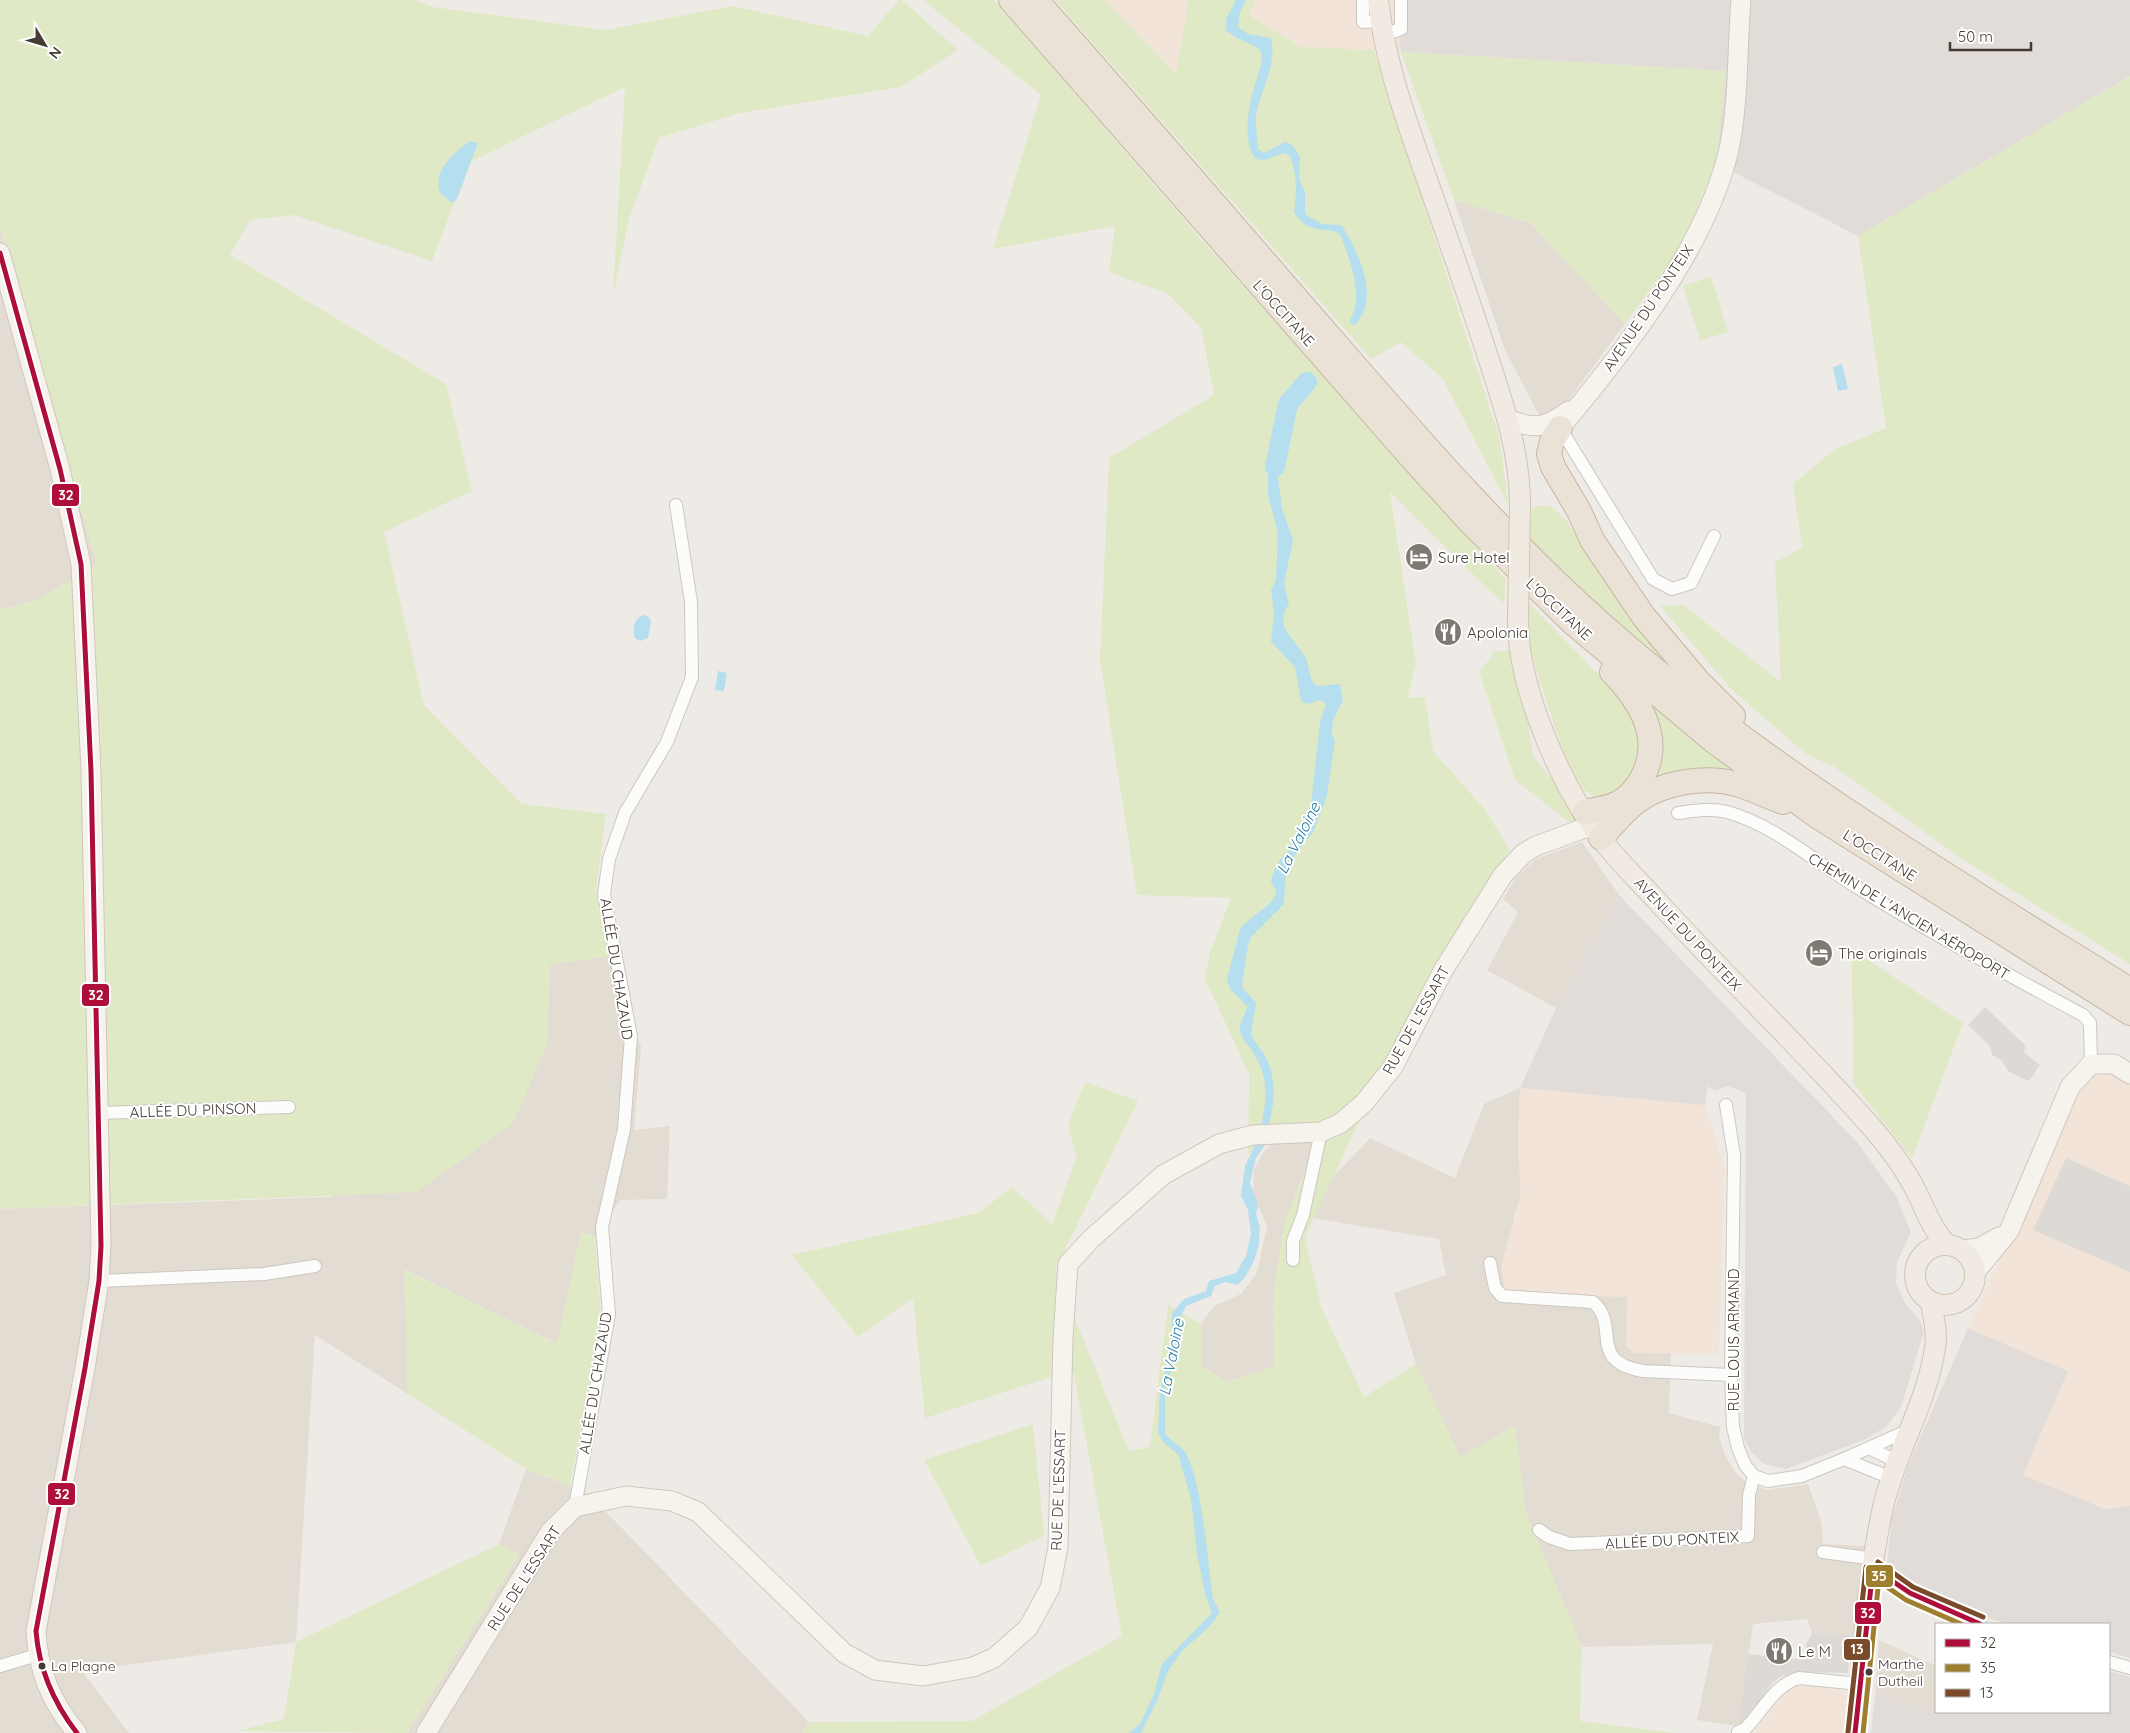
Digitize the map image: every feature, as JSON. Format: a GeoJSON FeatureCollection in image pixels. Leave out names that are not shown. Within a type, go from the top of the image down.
{"type":"FeatureCollection","features":[{"type":"Feature","properties":{"kind":"highway","name":"L'OCCITANE"},"geometry":{"type":"LineString","coordinates":[[1011,0],[1416,464],[1472,524],[1572,622],[1715,742],[1817,816],[2130,1012]]}},
{"type":"Feature","properties":{"kind":"highway","name":"L'OCCITANE"},"geometry":{"type":"LineString","coordinates":[[1036,0],[1421,441],[1507,534],[1565,590],[1650,666],[1743,739],[1847,812],[2130,990]]}},
{"type":"Feature","properties":{"kind":"highway"},"geometry":{"type":"LineString","coordinates":[[1560,428],[1550,447],[1549,454],[1552,467],[1579,511],[1592,540],[1644,617],[1680,660],[1728,711],[1777,753],[1787,770]]}},
{"type":"Feature","properties":{"kind":"highway"},"geometry":{"type":"LineString","coordinates":[[1572,622],[1583,642],[1629,690],[1646,717],[1651,740],[1649,762],[1645,774],[1628,797],[1606,808],[1593,825]]}},
{"type":"Feature","properties":{"kind":"highway"},"geometry":{"type":"LineString","coordinates":[[1593,825],[1671,785],[1691,781],[1719,781],[1739,785],[1817,816]]}},
{"type":"Feature","properties":{"kind":"main road"},"geometry":{"type":"LineString","coordinates":[[1378,0],[1387,28],[1394,84],[1481,335],[1508,419]]}},
{"type":"Feature","properties":{"kind":"main road","name":"AVENUE DU PONTEIX"},"geometry":{"type":"LineString","coordinates":[[1508,419],[1519,489],[1518,621],[1522,660],[1536,712],[1550,748],[1593,825],[1685,932],[1874,1131],[1909,1178],[1938,1236],[1955,1247]]}},
{"type":"Feature","properties":{"kind":"main road","name":"AVENUE DU PONTEIX"},"geometry":{"type":"LineString","coordinates":[[1924,1253],[1925,1211]]}},
{"type":"Feature","properties":{"kind":"main road"},"geometry":{"type":"LineString","coordinates":[[1955,1247],[1974,1263],[1976,1271],[1975,1282],[1971,1292],[1964,1299],[1955,1304],[1939,1305],[1924,1297],[1915,1280],[1918,1260],[1931,1248],[1955,1247]]}},
{"type":"Feature","properties":{"kind":"main road"},"geometry":{"type":"LineString","coordinates":[[1855,1733],[1874,1564],[1893,1470],[1930,1374],[1936,1346],[1936,1329],[1932,1302]]}},
{"type":"Feature","properties":{"kind":"main road"},"geometry":{"type":"LineString","coordinates":[[1936,1346],[1955,1304]]}},
{"type":"Feature","properties":{"kind":"street"},"geometry":{"type":"LineString","coordinates":[[1363,0],[1387,28]]}},
{"type":"Feature","properties":{"kind":"street"},"geometry":{"type":"LineString","coordinates":[[1387,28],[1401,0]]}},
{"type":"Feature","properties":{"kind":"street","name":"AVENUE DU PONTEIX"},"geometry":{"type":"LineString","coordinates":[[1560,428],[1610,367],[1683,262],[1708,210],[1730,143],[1741,0]]}},
{"type":"Feature","properties":{"kind":"street"},"geometry":{"type":"LineString","coordinates":[[1352,29],[1387,28]]}},
{"type":"Feature","properties":{"kind":"street"},"geometry":{"type":"LineString","coordinates":[[0,253],[60,469],[81,564],[91,771],[100,1246],[98,1281],[84,1378],[36,1631],[37,1655],[58,1710],[77,1733]]}},
{"type":"Feature","properties":{"kind":"street"},"geometry":{"type":"LineString","coordinates":[[1508,419],[1527,426],[1541,426],[1556,421],[1582,402]]}},
{"type":"Feature","properties":{"kind":"street"},"geometry":{"type":"LineString","coordinates":[[1560,428],[1654,580],[1672,589],[1691,583],[1714,536]]}},
{"type":"Feature","properties":{"kind":"street","name":"ALLÉE DU CHAZAUD"},"geometry":{"type":"LineString","coordinates":[[575,1507],[609,1314],[602,1227],[624,1129],[631,1036],[604,894],[609,859],[625,813],[667,742],[692,677],[691,602],[676,505]]}},
{"type":"Feature","properties":{"kind":"street","name":"CHEMIN DE L'ANCIEN AÉROPORT"},"geometry":{"type":"LineString","coordinates":[[1678,813],[1712,810],[1728,813],[1775,834],[1853,885],[1958,948],[2083,1015],[2090,1023],[2091,1064]]}},
{"type":"Feature","properties":{"kind":"street","name":"RUE DE L'ESSART"},"geometry":{"type":"LineString","coordinates":[[426,1733],[550,1532],[575,1507],[626,1496],[672,1501],[698,1512],[844,1653],[875,1670],[923,1676],[973,1667],[994,1658],[1028,1628],[1050,1588],[1058,1547],[1063,1338],[1068,1264],[1091,1238],[1163,1175],[1219,1144],[1262,1135],[1321,1132],[1341,1123],[1364,1103],[1393,1067],[1444,969],[1503,875],[1524,853],[1536,846],[1593,825]]}},
{"type":"Feature","properties":{"kind":"street"},"geometry":{"type":"LineString","coordinates":[[1976,1271],[2009,1231],[2070,1087],[2091,1064],[2114,1064],[2130,1074]]}},
{"type":"Feature","properties":{"kind":"street","name":"RUE LOUIS ARMAND"},"geometry":{"type":"LineString","coordinates":[[1726,1105],[1734,1155],[1731,1375],[1733,1427],[1738,1448],[1745,1465],[1754,1476]]}},
{"type":"Feature","properties":{"kind":"street","name":"ALLÉE DU PINSON"},"geometry":{"type":"LineString","coordinates":[[98,1113],[289,1107]]}},
{"type":"Feature","properties":{"kind":"street"},"geometry":{"type":"LineString","coordinates":[[1293,1260],[1293,1241],[1303,1215],[1321,1132]]}},
{"type":"Feature","properties":{"kind":"street"},"geometry":{"type":"LineString","coordinates":[[1955,1247],[1978,1248],[2009,1231]]}},
{"type":"Feature","properties":{"kind":"street"},"geometry":{"type":"LineString","coordinates":[[1490,1263],[1495,1288],[1502,1296],[1593,1302],[1601,1308],[1609,1352],[1617,1363],[1630,1369],[1643,1371],[1731,1375]]}},
{"type":"Feature","properties":{"kind":"street"},"geometry":{"type":"LineString","coordinates":[[98,1281],[264,1274],[315,1266]]}},
{"type":"Feature","properties":{"kind":"street"},"geometry":{"type":"LineString","coordinates":[[1754,1476],[1768,1481],[1802,1476],[1871,1449],[1907,1431]]}},
{"type":"Feature","properties":{"kind":"street"},"geometry":{"type":"LineString","coordinates":[[1871,1449],[1893,1470]]}},
{"type":"Feature","properties":{"kind":"street"},"geometry":{"type":"LineString","coordinates":[[1844,1459],[1893,1470]]}},
{"type":"Feature","properties":{"kind":"street","name":"ALLÉE DU PONTEIX"},"geometry":{"type":"LineString","coordinates":[[1539,1530],[1549,1538],[1570,1544],[1748,1536],[1749,1495],[1754,1476]]}},
{"type":"Feature","properties":{"kind":"street"},"geometry":{"type":"LineString","coordinates":[[1823,1552],[1874,1564],[1881,1576],[1912,1593],[1978,1623]]}},
{"type":"Feature","properties":{"kind":"street"},"geometry":{"type":"LineString","coordinates":[[0,1666],[37,1655]]}},
{"type":"Feature","properties":{"kind":"street"},"geometry":{"type":"LineString","coordinates":[[2110,1662],[2130,1668]]}},
{"type":"Feature","properties":{"kind":"street"},"geometry":{"type":"LineString","coordinates":[[1738,1732],[1745,1729],[1780,1687],[1790,1681],[1799,1678],[1860,1684]]}},
{"type":"Feature","properties":{"kind":"shaded area"},"geometry":{"type":"Polygon","coordinates":[[[1104,0],[1189,0],[1177,73],[1104,0]]]}},
{"type":"Feature","properties":{"kind":"shaded area"},"geometry":{"type":"Polygon","coordinates":[[[1255,0],[1393,0],[1401,52],[1301,47],[1249,15],[1255,0]]]}},
{"type":"Feature","properties":{"kind":"shaded area"},"geometry":{"type":"Polygon","coordinates":[[[1393,0],[2130,0],[2130,76],[1858,236],[1716,163],[1726,71],[1401,52],[1393,0]]]}},
{"type":"Feature","properties":{"kind":"shaded area"},"geometry":{"type":"Polygon","coordinates":[[[1454,200],[1530,223],[1625,324],[1567,402],[1554,415],[1541,419],[1505,350],[1454,200]]]}},
{"type":"Feature","properties":{"kind":"shaded area"},"geometry":{"type":"Polygon","coordinates":[[[0,228],[97,565],[37,600],[0,610],[0,228]]]}},
{"type":"Feature","properties":{"kind":"shaded area"},"geometry":{"type":"Polygon","coordinates":[[[1582,842],[1619,895],[1556,1008],[1487,970],[1518,912],[1503,899],[1516,877],[1536,859],[1582,842]]]}},
{"type":"Feature","properties":{"kind":"shaded area"},"geometry":{"type":"Polygon","coordinates":[[[1619,895],[1857,1142],[1896,1196],[1911,1232],[1897,1262],[1896,1283],[1906,1305],[1919,1319],[1924,1332],[1901,1407],[1887,1426],[1866,1439],[1786,1469],[1764,1464],[1750,1450],[1744,1438],[1746,1093],[1728,1086],[1715,1091],[1708,1086],[1705,1105],[1520,1088],[1556,1008],[1619,895]]]}},
{"type":"Feature","properties":{"kind":"shaded area"},"geometry":{"type":"Polygon","coordinates":[[[610,956],[641,1047],[634,1130],[670,1126],[667,1199],[620,1200],[595,1237],[581,1232],[558,1344],[405,1270],[408,1394],[315,1335],[296,1642],[82,1671],[129,1733],[0,1733],[0,1209],[331,1197],[547,1045],[550,964],[610,956]]]}},
{"type":"Feature","properties":{"kind":"shaded area"},"geometry":{"type":"Polygon","coordinates":[[[1985,1007],[2026,1046],[2024,1052],[2040,1065],[2029,1081],[2009,1072],[2002,1061],[1992,1055],[1990,1046],[1968,1025],[1985,1007]]]}},
{"type":"Feature","properties":{"kind":"shaded area"},"geometry":{"type":"Polygon","coordinates":[[[2098,1072],[2115,1072],[2130,1081],[2130,1506],[2105,1509],[2023,1475],[2068,1371],[1968,1328],[2082,1085],[2090,1075],[2098,1072]]]}},
{"type":"Feature","properties":{"kind":"shaded area"},"geometry":{"type":"Polygon","coordinates":[[[1520,1088],[1518,1147],[1521,1194],[1513,1220],[1627,1297],[1633,1353],[1671,1353],[1669,1413],[1720,1427],[1719,1437],[1725,1455],[1735,1472],[1746,1482],[1767,1490],[1808,1484],[1822,1524],[1823,1544],[1865,1546],[1856,1637],[1812,1633],[1807,1619],[1753,1624],[1738,1726],[1697,1720],[1713,1644],[1582,1647],[1526,1514],[1515,1426],[1460,1457],[1416,1364],[1394,1293],[1446,1275],[1439,1239],[1311,1218],[1317,1194],[1370,1138],[1455,1178],[1484,1104],[1520,1088]]]}},
{"type":"Feature","properties":{"kind":"shaded area"},"geometry":{"type":"Polygon","coordinates":[[[1520,1088],[1705,1105],[1725,1168],[1719,1354],[1633,1353],[1626,1345],[1627,1297],[1506,1294],[1501,1267],[1521,1194],[1518,1147],[1520,1088]]]}},
{"type":"Feature","properties":{"kind":"shaded area"},"geometry":{"type":"Polygon","coordinates":[[[1311,1142],[1314,1147],[1285,1222],[1273,1294],[1274,1367],[1226,1382],[1201,1366],[1201,1324],[1214,1306],[1241,1294],[1257,1273],[1267,1226],[1253,1193],[1254,1170],[1262,1154],[1272,1143],[1311,1142]]]}},
{"type":"Feature","properties":{"kind":"shaded area"},"geometry":{"type":"Polygon","coordinates":[[[2066,1158],[2130,1186],[2130,1272],[2033,1230],[2066,1158]]]}},
{"type":"Feature","properties":{"kind":"shaded area"},"geometry":{"type":"Polygon","coordinates":[[[1968,1328],[2068,1371],[2023,1475],[2105,1509],[2130,1506],[2130,1658],[2110,1652],[2110,1623],[2006,1623],[1988,1618],[1900,1576],[1887,1565],[1892,1518],[1908,1466],[1968,1328]]]}},
{"type":"Feature","properties":{"kind":"shaded area"},"geometry":{"type":"Polygon","coordinates":[[[526,1469],[585,1492],[809,1722],[802,1733],[407,1733],[519,1555],[499,1544],[526,1469]]]}},
{"type":"Feature","properties":{"kind":"shaded area"},"geometry":{"type":"Polygon","coordinates":[[[1812,1633],[1851,1636],[1848,1673],[1798,1672],[1782,1676],[1773,1682],[1745,1723],[1738,1726],[1748,1654],[1805,1660],[1806,1644],[1812,1633]]]}},
{"type":"Feature","properties":{"kind":"shaded area"},"geometry":{"type":"Polygon","coordinates":[[[1879,1640],[1935,1666],[1936,1715],[1875,1695],[1879,1640]]]}},
{"type":"Feature","properties":{"kind":"shaded area"},"geometry":{"type":"Polygon","coordinates":[[[2110,1671],[2130,1677],[2130,1733],[1871,1733],[1875,1695],[1936,1715],[1937,1713],[2110,1713],[2110,1671]]]}},
{"type":"Feature","properties":{"kind":"shaded area"},"geometry":{"type":"Polygon","coordinates":[[[1795,1686],[1841,1689],[1850,1700],[1846,1733],[1754,1733],[1783,1693],[1795,1686]]]}},
{"type":"Feature","properties":{"kind":"green space"},"geometry":{"type":"Polygon","coordinates":[[[0,0],[416,0],[433,7],[605,30],[733,6],[868,36],[899,0],[902,0],[958,50],[901,87],[740,113],[659,138],[629,219],[613,295],[625,87],[470,162],[432,261],[294,215],[250,220],[230,255],[446,384],[472,491],[384,532],[424,705],[522,804],[606,814],[596,891],[610,956],[550,964],[547,1045],[513,1123],[417,1192],[0,1209],[0,610],[37,600],[97,565],[0,228],[0,0]]]}},
{"type":"Feature","properties":{"kind":"green space"},"geometry":{"type":"Polygon","coordinates":[[[923,0],[994,0],[1199,237],[1505,578],[1505,597],[1502,603],[1390,492],[1416,664],[1408,698],[1425,697],[1433,751],[1484,808],[1510,850],[1417,998],[1305,1237],[1321,1307],[1364,1397],[1416,1364],[1460,1457],[1515,1426],[1526,1514],[1582,1647],[1580,1721],[1675,1733],[802,1733],[809,1722],[972,1721],[1122,1636],[1073,1370],[925,1418],[913,1298],[858,1337],[792,1255],[978,1213],[1012,1187],[1052,1224],[1077,1157],[1068,1125],[1085,1082],[1138,1101],[1055,1270],[1129,1451],[1150,1447],[1168,1305],[1201,1324],[1201,1366],[1226,1382],[1274,1367],[1273,1294],[1285,1222],[1314,1147],[1303,1127],[1281,1129],[1248,1155],[1249,1074],[1205,979],[1210,952],[1231,898],[1137,895],[1100,660],[1109,458],[1214,395],[1201,328],[1168,294],[1109,272],[1115,226],[993,249],[1041,95],[923,0]]]}},
{"type":"Feature","properties":{"kind":"green space"},"geometry":{"type":"Polygon","coordinates":[[[1055,0],[1104,0],[1176,73],[1189,0],[1255,0],[1249,15],[1301,47],[1374,50],[1500,440],[1508,505],[1443,379],[1401,342],[1371,359],[1055,0]]]}},
{"type":"Feature","properties":{"kind":"green space"},"geometry":{"type":"Polygon","coordinates":[[[1401,52],[1726,71],[1716,163],[1681,247],[1625,324],[1530,223],[1454,200],[1401,52]]]}},
{"type":"Feature","properties":{"kind":"green space"},"geometry":{"type":"Polygon","coordinates":[[[2130,76],[2130,964],[1959,857],[1835,767],[1806,754],[1732,690],[1660,606],[1683,605],[1781,682],[1775,562],[1802,548],[1793,484],[1835,449],[1886,428],[1858,236],[2130,76]]]}},
{"type":"Feature","properties":{"kind":"green space"},"geometry":{"type":"Polygon","coordinates":[[[1711,277],[1728,332],[1700,340],[1683,286],[1711,277]]]}},
{"type":"Feature","properties":{"kind":"green space"},"geometry":{"type":"Polygon","coordinates":[[[1541,505],[1551,507],[1564,517],[1620,602],[1702,693],[1604,610],[1529,538],[1532,508],[1541,505]]]}},
{"type":"Feature","properties":{"kind":"green space"},"geometry":{"type":"Polygon","coordinates":[[[1526,600],[1632,709],[1647,745],[1625,794],[1596,799],[1582,788],[1564,754],[1528,645],[1526,600]]]}},
{"type":"Feature","properties":{"kind":"green space"},"geometry":{"type":"Polygon","coordinates":[[[1509,650],[1524,699],[1533,756],[1582,817],[1573,825],[1515,780],[1479,671],[1491,658],[1492,652],[1509,650]]]}},
{"type":"Feature","properties":{"kind":"green space"},"geometry":{"type":"Polygon","coordinates":[[[1639,694],[1757,786],[1656,784],[1639,694]]]}},
{"type":"Feature","properties":{"kind":"green space"},"geometry":{"type":"Polygon","coordinates":[[[1852,949],[1963,1023],[1912,1158],[1853,1083],[1852,949]]]}},
{"type":"Feature","properties":{"kind":"green space"},"geometry":{"type":"Polygon","coordinates":[[[581,1232],[595,1237],[601,1315],[570,1486],[526,1469],[408,1394],[404,1270],[557,1344],[581,1232]]]}},
{"type":"Feature","properties":{"kind":"green space"},"geometry":{"type":"Polygon","coordinates":[[[1033,1424],[1044,1536],[981,1566],[924,1460],[1033,1424]]]}},
{"type":"Feature","properties":{"kind":"green space"},"geometry":{"type":"Polygon","coordinates":[[[499,1544],[519,1554],[407,1733],[238,1731],[284,1719],[296,1642],[499,1544]]]}},
{"type":"Feature","properties":{"kind":"water"},"geometry":{"type":"Polygon","coordinates":[[[1236,0],[1246,0],[1240,12],[1238,27],[1248,34],[1271,38],[1271,66],[1256,114],[1258,149],[1264,153],[1285,142],[1292,145],[1300,156],[1299,179],[1305,192],[1305,214],[1322,224],[1341,225],[1348,235],[1360,261],[1367,289],[1366,303],[1362,315],[1354,325],[1349,322],[1355,305],[1355,286],[1346,250],[1340,235],[1336,232],[1312,228],[1306,225],[1294,212],[1296,184],[1290,156],[1285,153],[1260,160],[1256,159],[1251,151],[1247,131],[1249,108],[1262,55],[1259,49],[1235,37],[1226,30],[1226,19],[1236,0]]]}},
{"type":"Feature","properties":{"kind":"water"},"geometry":{"type":"Polygon","coordinates":[[[471,141],[478,143],[457,199],[452,203],[440,193],[439,177],[452,156],[471,141]]]}},
{"type":"Feature","properties":{"kind":"water"},"geometry":{"type":"Polygon","coordinates":[[[1842,364],[1848,389],[1838,391],[1833,367],[1842,364]]]}},
{"type":"Feature","properties":{"kind":"water"},"geometry":{"type":"Polygon","coordinates":[[[1307,382],[1309,388],[1292,406],[1289,436],[1278,478],[1282,509],[1293,540],[1284,584],[1289,604],[1283,618],[1286,631],[1306,658],[1314,684],[1319,686],[1340,684],[1343,700],[1333,720],[1332,736],[1335,740],[1327,796],[1313,832],[1291,860],[1286,872],[1284,904],[1251,937],[1248,945],[1242,987],[1256,1003],[1251,1034],[1264,1054],[1272,1073],[1273,1082],[1272,1112],[1267,1131],[1261,1129],[1265,1099],[1263,1072],[1240,1032],[1240,1025],[1247,1006],[1230,989],[1227,979],[1240,929],[1267,906],[1275,896],[1276,891],[1271,881],[1272,876],[1280,859],[1288,851],[1311,804],[1320,722],[1326,704],[1321,700],[1306,704],[1301,701],[1295,667],[1271,642],[1274,613],[1271,590],[1276,580],[1278,533],[1268,495],[1268,475],[1281,438],[1283,405],[1287,398],[1307,382]]]}},
{"type":"Feature","properties":{"kind":"water"},"geometry":{"type":"Polygon","coordinates":[[[644,615],[649,617],[651,622],[648,638],[640,641],[635,638],[634,627],[638,618],[644,615]]]}},
{"type":"Feature","properties":{"kind":"water"},"geometry":{"type":"Polygon","coordinates":[[[718,671],[727,673],[724,691],[715,690],[718,671]]]}},
{"type":"Feature","properties":{"kind":"water"},"geometry":{"type":"Polygon","coordinates":[[[1258,1139],[1269,1139],[1256,1158],[1250,1183],[1258,1205],[1256,1214],[1260,1227],[1259,1243],[1254,1261],[1244,1279],[1237,1285],[1226,1282],[1215,1286],[1211,1296],[1186,1306],[1180,1318],[1178,1347],[1165,1390],[1165,1434],[1185,1452],[1191,1464],[1200,1501],[1213,1599],[1220,1612],[1210,1626],[1182,1651],[1168,1671],[1157,1701],[1141,1733],[1129,1733],[1140,1724],[1154,1694],[1162,1664],[1212,1613],[1205,1594],[1197,1553],[1191,1499],[1178,1454],[1165,1444],[1158,1433],[1160,1391],[1172,1342],[1172,1313],[1184,1299],[1206,1291],[1209,1281],[1236,1273],[1246,1256],[1251,1234],[1248,1210],[1241,1196],[1245,1166],[1258,1139]]]}},
{"type":"Feature","properties":{"kind":"waterway","name":"La Valoine"},"geometry":{"type":"LineString","coordinates":[[1275,467],[1288,404],[1307,382]]}},
{"type":"Feature","properties":{"kind":"transit line","name":"32"},"geometry":{"type":"LineString","coordinates":[[0,253],[60,469],[81,564],[91,771],[101,1246],[99,1281],[85,1368],[36,1631],[40,1659],[49,1685],[54,1697],[77,1733]]}},
{"type":"Feature","properties":{"kind":"transit line","name":"13"},"geometry":{"type":"LineString","coordinates":[[1878,1562],[1913,1587],[1983,1617]]}},
{"type":"Feature","properties":{"kind":"transit line","name":"13"},"geometry":{"type":"LineString","coordinates":[[1848,1732],[1866,1567]]}},
{"type":"Feature","properties":{"kind":"transit line","name":"32"},"geometry":{"type":"LineString","coordinates":[[1873,1568],[1910,1593],[1978,1623]]}},
{"type":"Feature","properties":{"kind":"transit line","name":"32"},"geometry":{"type":"LineString","coordinates":[[1855,1733],[1873,1568]]}},
{"type":"Feature","properties":{"kind":"transit line","name":"35"},"geometry":{"type":"LineString","coordinates":[[1863,1733],[1880,1569]]}},
{"type":"Feature","properties":{"kind":"transit line","name":"35"},"geometry":{"type":"LineString","coordinates":[[1868,1574],[1906,1600],[1959,1623]]}},
{"type":"Feature","properties":{"kind":"place","name":"Sure Hotel"},"geometry":{"type":"Point","coordinates":[1419,557]}},
{"type":"Feature","properties":{"kind":"place","name":"Apolonia"},"geometry":{"type":"Point","coordinates":[1448,632]}},
{"type":"Feature","properties":{"kind":"place","name":"The originals"},"geometry":{"type":"Point","coordinates":[1819,953]}},
{"type":"Feature","properties":{"kind":"place","name":"Le M"},"geometry":{"type":"Point","coordinates":[1779,1651]}},
{"type":"Feature","properties":{"kind":"place","name":"La Plagne"},"geometry":{"type":"Point","coordinates":[42,1666]}},
{"type":"Feature","properties":{"kind":"place","name":"Marthe Dutheil"},"geometry":{"type":"Point","coordinates":[1869,1672]}}]}
